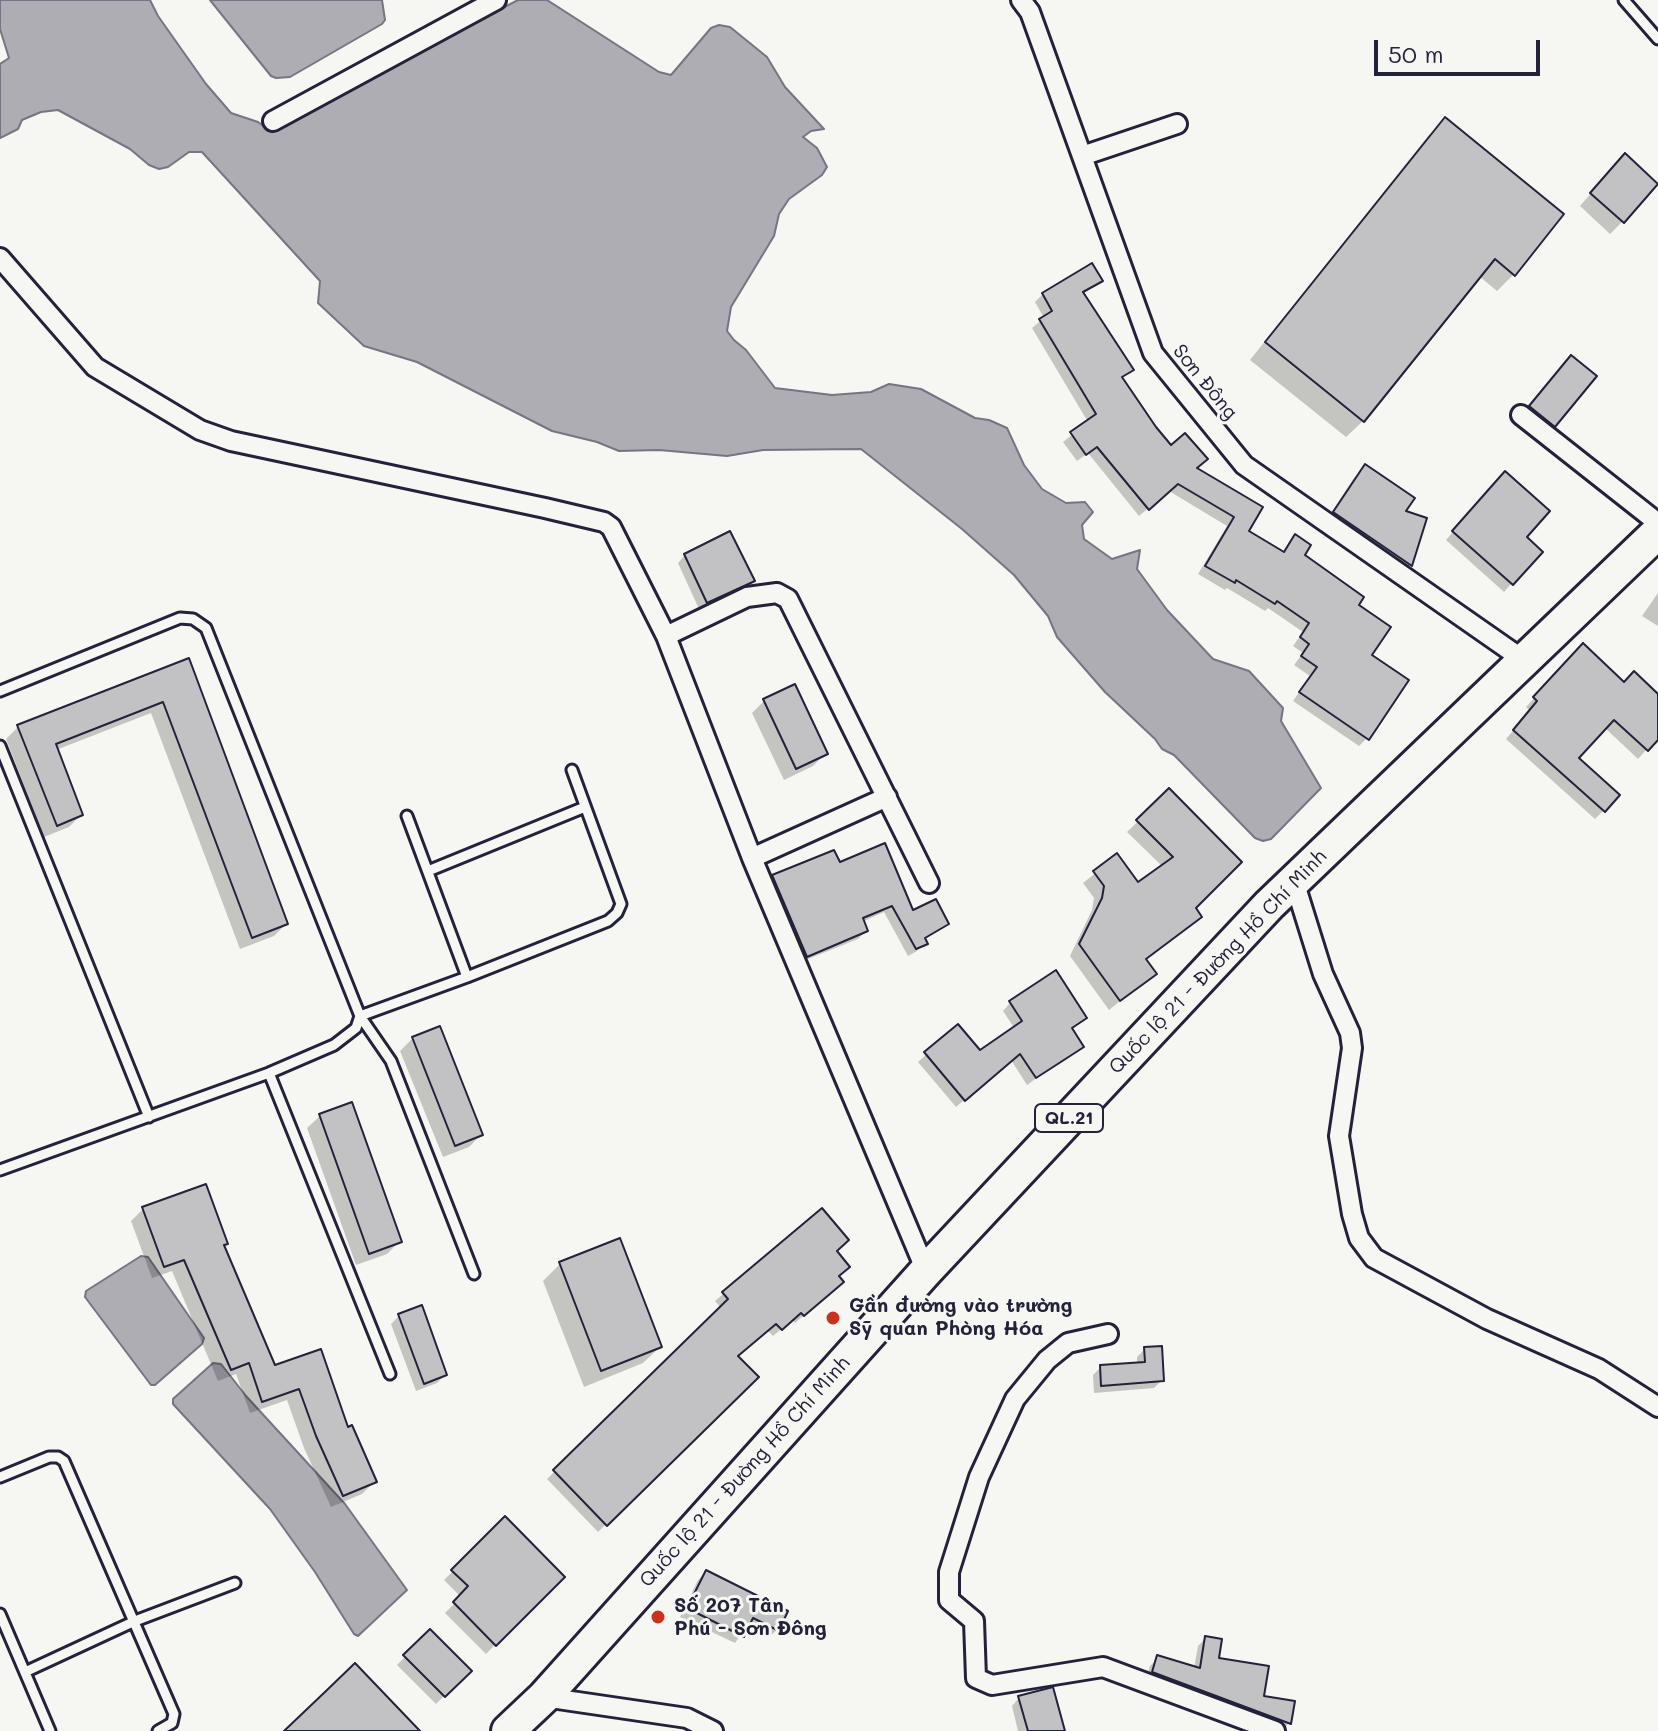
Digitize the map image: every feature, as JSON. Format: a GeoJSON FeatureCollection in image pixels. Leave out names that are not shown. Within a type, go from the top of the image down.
{"type":"FeatureCollection","features":[{"type":"Feature","properties":{"kind":"highway","name":"Quốc lộ 21 - Đường Hồ Chí Minh"},"geometry":{"type":"LineString","coordinates":[[508,1731],[544,1697],[926,1271],[1294,881],[1658,532]]}},
{"type":"Feature","properties":{"kind":"street"},"geometry":{"type":"LineString","coordinates":[[273,121],[496,0]]}},
{"type":"Feature","properties":{"kind":"street","name":"Sơn Đông"},"geometry":{"type":"LineString","coordinates":[[1021,0],[1030,12],[1153,353],[1244,465],[1525,661]]}},
{"type":"Feature","properties":{"kind":"street"},"geometry":{"type":"LineString","coordinates":[[1082,156],[1177,124]]}},
{"type":"Feature","properties":{"kind":"street"},"geometry":{"type":"LineString","coordinates":[[0,258],[95,367],[200,430],[231,441],[372,469],[604,522],[618,537],[666,636],[752,858],[926,1271]]}},
{"type":"Feature","properties":{"kind":"street"},"geometry":{"type":"LineString","coordinates":[[1521,415],[1658,523]]}},
{"type":"Feature","properties":{"kind":"street"},"geometry":{"type":"LineString","coordinates":[[666,636],[747,597],[777,593],[788,599],[929,883]]}},
{"type":"Feature","properties":{"kind":"street"},"geometry":{"type":"LineString","coordinates":[[752,858],[887,797]]}},
{"type":"Feature","properties":{"kind":"street"},"geometry":{"type":"LineString","coordinates":[[1294,881],[1323,974],[1350,1033],[1352,1048],[1339,1136],[1359,1238],[1374,1258],[1487,1319],[1599,1369],[1658,1407]]}},
{"type":"Feature","properties":{"kind":"street"},"geometry":{"type":"LineString","coordinates":[[1108,1334],[1068,1343],[1047,1360],[1015,1399],[979,1477],[949,1572],[949,1600],[974,1621],[976,1678],[992,1685],[1103,1667],[1275,1731]]}},
{"type":"Feature","properties":{"kind":"street"},"geometry":{"type":"LineString","coordinates":[[544,1697],[687,1718],[713,1731]]}},
{"type":"Feature","properties":{"kind":"lane"},"geometry":{"type":"LineString","coordinates":[[1624,0],[1658,39]]}},
{"type":"Feature","properties":{"kind":"lane"},"geometry":{"type":"LineString","coordinates":[[0,691],[180,618],[193,619],[206,628],[360,1016],[391,1061],[474,1274]]}},
{"type":"Feature","properties":{"kind":"lane"},"geometry":{"type":"LineString","coordinates":[[0,746],[149,1117]]}},
{"type":"Feature","properties":{"kind":"lane"},"geometry":{"type":"LineString","coordinates":[[360,1016],[608,921],[617,913],[621,904],[572,770]]}},
{"type":"Feature","properties":{"kind":"lane"},"geometry":{"type":"LineString","coordinates":[[428,871],[585,807]]}},
{"type":"Feature","properties":{"kind":"lane"},"geometry":{"type":"LineString","coordinates":[[407,816],[467,977]]}},
{"type":"Feature","properties":{"kind":"lane"},"geometry":{"type":"LineString","coordinates":[[0,1170],[269,1073],[334,1045],[356,1028],[360,1016]]}},
{"type":"Feature","properties":{"kind":"lane"},"geometry":{"type":"LineString","coordinates":[[269,1073],[390,1374]]}},
{"type":"Feature","properties":{"kind":"lane"},"geometry":{"type":"LineString","coordinates":[[0,1477],[49,1457],[64,1461],[174,1714],[172,1723],[158,1731]]}},
{"type":"Feature","properties":{"kind":"lane"},"geometry":{"type":"LineString","coordinates":[[25,1672],[135,1621],[235,1583]]}},
{"type":"Feature","properties":{"kind":"lane"},"geometry":{"type":"LineString","coordinates":[[0,1614],[50,1731]]}},
{"type":"Feature","properties":{"kind":"shaded area"},"geometry":{"type":"Polygon","coordinates":[[[0,0],[150,0],[206,84],[231,113],[258,122],[268,129],[518,0],[547,0],[659,72],[671,75],[711,28],[719,25],[730,27],[767,57],[785,87],[824,129],[811,131],[803,137],[817,148],[827,167],[822,175],[789,199],[779,214],[774,236],[731,307],[727,331],[775,388],[832,395],[871,392],[889,384],[921,389],[975,418],[1007,428],[1024,465],[1042,489],[1066,503],[1085,502],[1093,512],[1082,525],[1084,539],[1112,559],[1140,550],[1137,569],[1167,610],[1213,659],[1249,671],[1283,708],[1281,721],[1321,788],[1271,839],[1263,841],[1255,838],[1174,755],[1162,749],[1105,692],[1057,637],[1048,616],[1014,575],[962,529],[861,449],[763,450],[727,456],[659,450],[619,451],[552,431],[417,362],[364,346],[318,303],[320,281],[202,152],[189,152],[168,167],[159,169],[130,149],[58,110],[41,112],[22,120],[18,129],[0,138],[0,64],[9,58],[0,29],[0,0]]]}},
{"type":"Feature","properties":{"kind":"shaded area"},"geometry":{"type":"Polygon","coordinates":[[[210,0],[382,0],[385,20],[290,77],[276,78],[271,76],[210,0]]]}},
{"type":"Feature","properties":{"kind":"shaded area"},"geometry":{"type":"Polygon","coordinates":[[[141,1256],[148,1257],[204,1338],[202,1344],[155,1385],[151,1385],[85,1297],[86,1291],[141,1256]]]}},
{"type":"Feature","properties":{"kind":"shaded area"},"geometry":{"type":"Polygon","coordinates":[[[213,1363],[221,1364],[246,1396],[345,1504],[407,1590],[358,1636],[270,1509],[173,1404],[173,1399],[213,1363]]]}},
{"type":"Feature","properties":{"kind":"building"},"geometry":{"type":"Polygon","coordinates":[[[1445,117],[1564,214],[1515,276],[1495,259],[1364,422],[1265,342],[1445,117]]]}},
{"type":"Feature","properties":{"kind":"building"},"geometry":{"type":"Polygon","coordinates":[[[1625,153],[1658,184],[1624,223],[1590,193],[1625,153]]]}},
{"type":"Feature","properties":{"kind":"building"},"geometry":{"type":"Polygon","coordinates":[[[1092,263],[1103,281],[1083,292],[1134,370],[1122,377],[1156,427],[1171,445],[1185,433],[1208,459],[1197,468],[1263,507],[1249,531],[1284,552],[1295,534],[1311,545],[1305,555],[1364,597],[1359,605],[1391,627],[1372,655],[1409,680],[1369,740],[1299,692],[1317,667],[1301,656],[1309,644],[1300,637],[1309,623],[1277,601],[1275,604],[1236,580],[1235,583],[1205,566],[1234,517],[1178,484],[1149,510],[1097,447],[1086,455],[1070,432],[1096,414],[1039,319],[1052,311],[1042,293],[1092,263]]]}},
{"type":"Feature","properties":{"kind":"building"},"geometry":{"type":"Polygon","coordinates":[[[1571,355],[1597,376],[1555,427],[1529,406],[1571,355]]]}},
{"type":"Feature","properties":{"kind":"building"},"geometry":{"type":"Polygon","coordinates":[[[1365,464],[1415,498],[1406,511],[1427,518],[1412,566],[1333,512],[1365,464]]]}},
{"type":"Feature","properties":{"kind":"building"},"geometry":{"type":"Polygon","coordinates":[[[1505,471],[1550,511],[1527,537],[1543,552],[1513,585],[1452,531],[1505,471]]]}},
{"type":"Feature","properties":{"kind":"building"},"geometry":{"type":"Polygon","coordinates":[[[730,531],[755,581],[707,603],[684,554],[730,531]]]}},
{"type":"Feature","properties":{"kind":"building"},"geometry":{"type":"Polygon","coordinates":[[[1583,643],[1624,682],[1634,671],[1658,694],[1658,740],[1648,751],[1614,720],[1579,758],[1620,795],[1605,812],[1513,730],[1537,701],[1533,697],[1583,643]]]}},
{"type":"Feature","properties":{"kind":"building"},"geometry":{"type":"Polygon","coordinates":[[[189,658],[288,924],[252,938],[163,702],[56,744],[83,815],[57,826],[17,725],[189,658]]]}},
{"type":"Feature","properties":{"kind":"building"},"geometry":{"type":"Polygon","coordinates":[[[795,684],[828,754],[796,769],[763,699],[795,684]]]}},
{"type":"Feature","properties":{"kind":"building"},"geometry":{"type":"Polygon","coordinates":[[[1169,788],[1242,862],[1196,908],[1202,917],[1146,959],[1157,974],[1120,1001],[1079,944],[1102,898],[1104,886],[1093,871],[1117,853],[1138,882],[1173,857],[1136,820],[1169,788]]]}},
{"type":"Feature","properties":{"kind":"building"},"geometry":{"type":"Polygon","coordinates":[[[885,843],[913,910],[936,899],[949,924],[925,938],[928,944],[916,949],[892,906],[863,918],[868,931],[807,957],[772,875],[834,850],[840,862],[885,843]]]}},
{"type":"Feature","properties":{"kind":"building"},"geometry":{"type":"Polygon","coordinates":[[[1056,970],[1087,1018],[1072,1028],[1084,1047],[1036,1078],[1020,1054],[965,1101],[924,1052],[958,1024],[980,1050],[1022,1021],[1009,1001],[1056,970]]]}},
{"type":"Feature","properties":{"kind":"building"},"geometry":{"type":"Polygon","coordinates":[[[440,1026],[483,1135],[455,1146],[412,1037],[440,1026]]]}},
{"type":"Feature","properties":{"kind":"building"},"geometry":{"type":"Polygon","coordinates":[[[352,1102],[402,1242],[369,1254],[319,1114],[352,1102]]]}},
{"type":"Feature","properties":{"kind":"building"},"geometry":{"type":"Polygon","coordinates":[[[206,1184],[228,1244],[224,1245],[275,1365],[321,1349],[348,1427],[352,1425],[377,1482],[343,1496],[299,1389],[262,1402],[249,1363],[231,1370],[184,1260],[164,1267],[142,1207],[206,1184]]]}},
{"type":"Feature","properties":{"kind":"building"},"geometry":{"type":"Polygon","coordinates":[[[822,1208],[849,1240],[837,1251],[850,1267],[839,1276],[844,1282],[804,1316],[801,1313],[782,1330],[776,1324],[738,1356],[759,1377],[607,1526],[553,1470],[728,1299],[722,1292],[822,1208]]]}},
{"type":"Feature","properties":{"kind":"building"},"geometry":{"type":"Polygon","coordinates":[[[620,1238],[662,1347],[601,1371],[559,1262],[620,1238]]]}},
{"type":"Feature","properties":{"kind":"building"},"geometry":{"type":"Polygon","coordinates":[[[422,1305],[447,1375],[424,1384],[398,1314],[422,1305]]]}},
{"type":"Feature","properties":{"kind":"building"},"geometry":{"type":"Polygon","coordinates":[[[1162,1346],[1164,1381],[1101,1386],[1100,1365],[1145,1362],[1144,1347],[1162,1346]]]}},
{"type":"Feature","properties":{"kind":"building"},"geometry":{"type":"Polygon","coordinates":[[[505,1516],[565,1577],[496,1646],[453,1602],[468,1586],[451,1570],[505,1516]]]}},
{"type":"Feature","properties":{"kind":"building"},"geometry":{"type":"Polygon","coordinates":[[[706,1570],[788,1611],[779,1631],[753,1618],[744,1637],[687,1608],[706,1570]]]}},
{"type":"Feature","properties":{"kind":"building"},"geometry":{"type":"Polygon","coordinates":[[[430,1629],[472,1671],[445,1697],[403,1655],[430,1629]]]}},
{"type":"Feature","properties":{"kind":"building"},"geometry":{"type":"Polygon","coordinates":[[[1205,1636],[1222,1639],[1219,1658],[1269,1666],[1264,1696],[1295,1701],[1291,1724],[1152,1672],[1157,1655],[1200,1668],[1205,1636]]]}},
{"type":"Feature","properties":{"kind":"building"},"geometry":{"type":"Polygon","coordinates":[[[355,1663],[420,1731],[284,1731],[326,1691],[355,1663]]]}},
{"type":"Feature","properties":{"kind":"building"},"geometry":{"type":"Polygon","coordinates":[[[1053,1687],[1065,1731],[1028,1731],[1018,1696],[1053,1687]]]}},
{"type":"Feature","properties":{"kind":"place","name":"Gần đường vào trường Sỹ quan Phòng Hóa"},"geometry":{"type":"Point","coordinates":[833,1318]}},
{"type":"Feature","properties":{"kind":"place","name":"Số 207 Tân Phú - Sơn Đông"},"geometry":{"type":"Point","coordinates":[658,1617]}}]}
